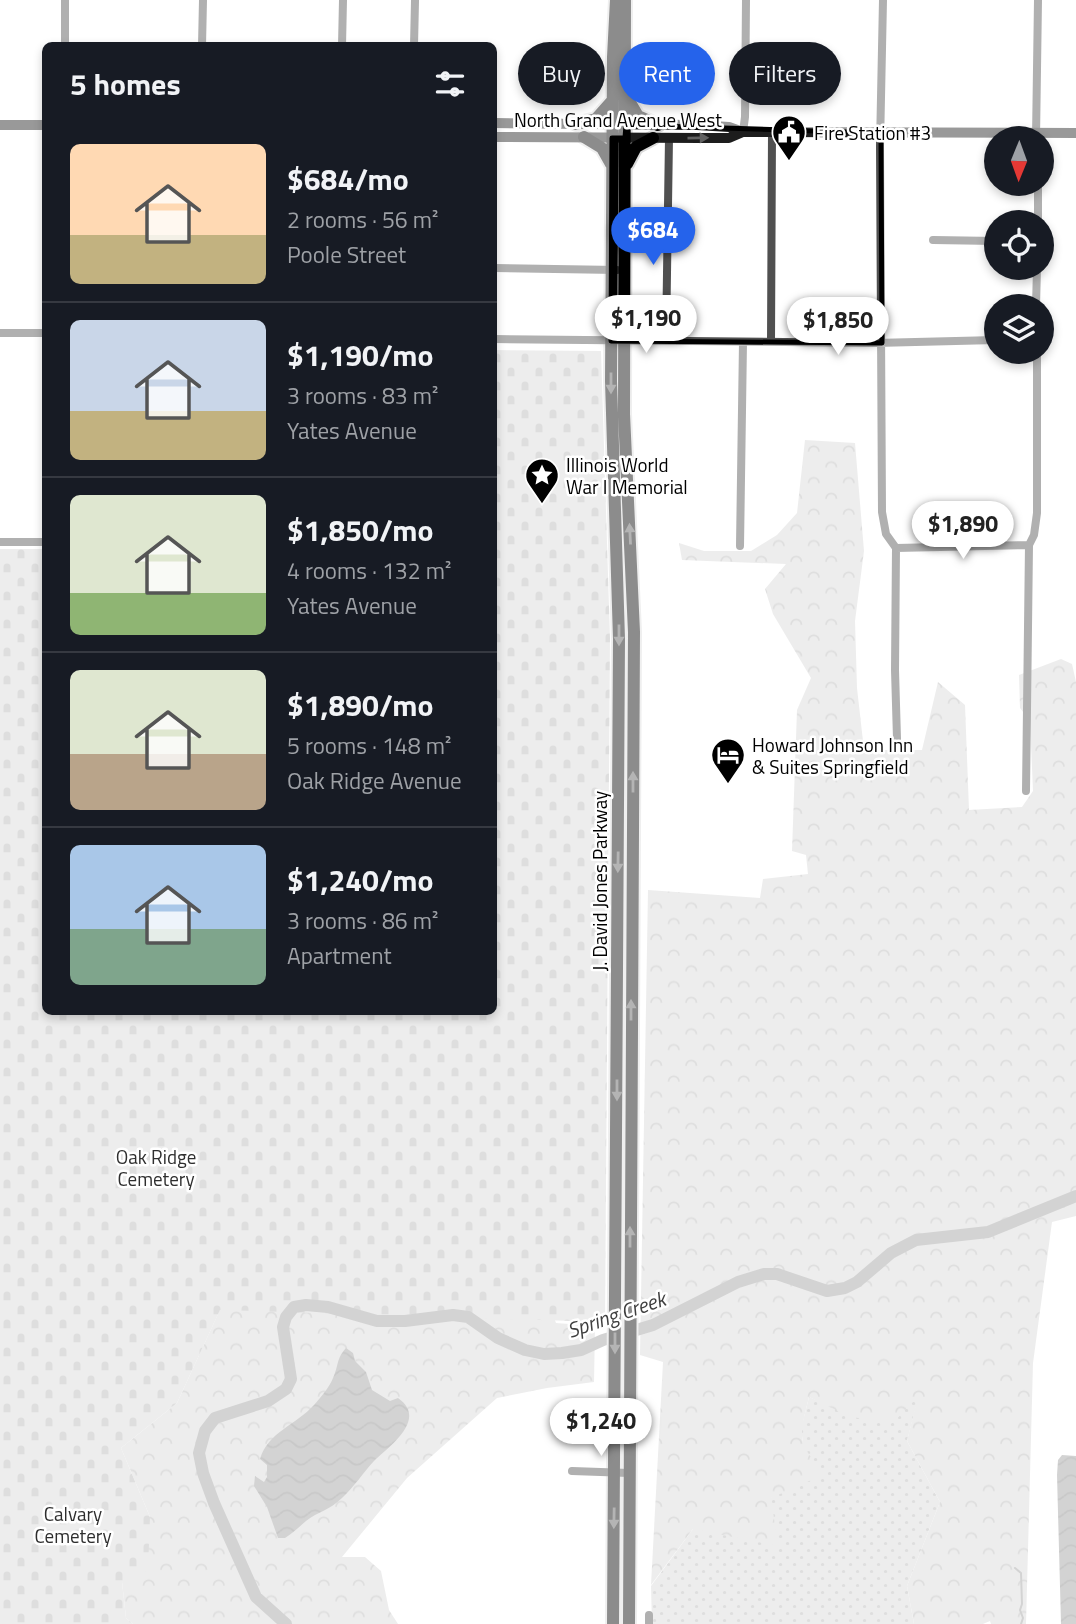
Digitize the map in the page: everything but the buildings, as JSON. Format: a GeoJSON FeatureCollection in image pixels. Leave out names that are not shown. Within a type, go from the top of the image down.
{"type":"FeatureCollection","features":[{"type":"Feature","properties":{"kind":"main road"},"geometry":{"type":"LineString","coordinates":[[616,0],[612,101],[619,131]]}},
{"type":"Feature","properties":{"kind":"main road"},"geometry":{"type":"LineString","coordinates":[[625,0],[625,42]]}},
{"type":"Feature","properties":{"kind":"main road"},"geometry":{"type":"LineString","coordinates":[[576,124],[596,119],[612,101]]}},
{"type":"Feature","properties":{"kind":"main road"},"geometry":{"type":"LineString","coordinates":[[619,131],[624,105]]}},
{"type":"Feature","properties":{"kind":"main road"},"geometry":{"type":"LineString","coordinates":[[632,105],[638,116],[658,125]]}},
{"type":"Feature","properties":{"kind":"main road","name":"North Grand Avenue West"},"geometry":{"type":"LineString","coordinates":[[497,123],[576,124],[653,138],[729,138],[743,132]]}},
{"type":"Feature","properties":{"kind":"main road"},"geometry":{"type":"LineString","coordinates":[[0,125],[42,125]]}},
{"type":"Feature","properties":{"kind":"main road","name":"North Grand Avenue West"},"geometry":{"type":"LineString","coordinates":[[497,137],[584,137],[658,125],[729,127],[743,132],[984,135]]}},
{"type":"Feature","properties":{"kind":"main road","name":"J. David Jones Parkway"},"geometry":{"type":"LineString","coordinates":[[619,131],[618,341],[634,632],[629,1624]]}},
{"type":"Feature","properties":{"kind":"main road","name":"North Grand Avenue West"},"geometry":{"type":"LineString","coordinates":[[1054,135],[1076,133]]}},
{"type":"Feature","properties":{"kind":"main road"},"geometry":{"type":"LineString","coordinates":[[584,137],[605,151],[619,167],[636,147],[653,138]]}},
{"type":"Feature","properties":{"kind":"main road","name":"J. David Jones Parkway"},"geometry":{"type":"LineString","coordinates":[[613,1624],[619,639],[612,421],[618,341]]}},
{"type":"Feature","properties":{"kind":"street"},"geometry":{"type":"LineString","coordinates":[[65,0],[65,42]]}},
{"type":"Feature","properties":{"kind":"street"},"geometry":{"type":"LineString","coordinates":[[202,42],[203,0]]}},
{"type":"Feature","properties":{"kind":"street"},"geometry":{"type":"LineString","coordinates":[[342,42],[343,0]]}},
{"type":"Feature","properties":{"kind":"street"},"geometry":{"type":"LineString","coordinates":[[743,132],[746,0]]}},
{"type":"Feature","properties":{"kind":"street"},"geometry":{"type":"LineString","coordinates":[[883,0],[882,512],[886,534],[896,548],[897,739]]}},
{"type":"Feature","properties":{"kind":"street"},"geometry":{"type":"LineString","coordinates":[[1036,126],[1038,0]]}},
{"type":"Feature","properties":{"kind":"street"},"geometry":{"type":"LineString","coordinates":[[414,42],[415,1]]}},
{"type":"Feature","properties":{"kind":"street"},"geometry":{"type":"LineString","coordinates":[[771,342],[772,132]]}},
{"type":"Feature","properties":{"kind":"street"},"geometry":{"type":"LineString","coordinates":[[666,341],[669,138]]}},
{"type":"Feature","properties":{"kind":"street"},"geometry":{"type":"LineString","coordinates":[[933,240],[984,241]]}},
{"type":"Feature","properties":{"kind":"street"},"geometry":{"type":"LineString","coordinates":[[497,268],[618,270]]}},
{"type":"Feature","properties":{"kind":"street"},"geometry":{"type":"LineString","coordinates":[[0,333],[42,333]]}},
{"type":"Feature","properties":{"kind":"street"},"geometry":{"type":"LineString","coordinates":[[497,340],[882,343],[984,340]]}},
{"type":"Feature","properties":{"kind":"street"},"geometry":{"type":"LineString","coordinates":[[740,546],[743,342]]}},
{"type":"Feature","properties":{"kind":"street"},"geometry":{"type":"LineString","coordinates":[[1026,791],[1029,545],[1034,535],[1037,513],[1037,364]]}},
{"type":"Feature","properties":{"kind":"street"},"geometry":{"type":"LineString","coordinates":[[0,542],[42,542]]}},
{"type":"Feature","properties":{"kind":"street"},"geometry":{"type":"LineString","coordinates":[[896,548],[1029,545]]}},
{"type":"Feature","properties":{"kind":"street"},"geometry":{"type":"LineString","coordinates":[[572,1471],[629,1473]]}},
{"type":"Feature","properties":{"kind":"highlighted area"},"geometry":{"type":"Polygon","coordinates":[[[626,125],[881,133],[882,343],[611,341],[612,138],[625,138],[626,125]]]}},
{"type":"Feature","properties":{"kind":"green space","name":"Oak Ridge Cemetery"},"geometry":{"type":"Polygon","coordinates":[[[497,350],[601,351],[610,638],[605,1322],[220,1310],[177,1403],[121,1448],[150,1517],[148,1570],[122,1582],[126,1618],[133,1624],[0,1624],[0,549],[42,549],[42,1015],[497,1015],[497,350]]]}},
{"type":"Feature","properties":{"kind":"green space"},"geometry":{"type":"Polygon","coordinates":[[[805,440],[855,443],[864,551],[855,621],[857,688],[864,750],[922,750],[938,682],[965,705],[969,810],[1022,807],[1033,791],[1030,721],[1020,708],[1019,675],[1061,659],[1072,664],[1076,682],[1076,1216],[1052,1222],[1033,1363],[1026,1624],[991,1624],[990,1621],[983,1624],[914,1624],[907,1586],[940,1502],[907,1441],[918,1396],[894,1422],[850,1417],[809,1397],[802,1439],[809,1454],[825,1474],[771,1498],[778,1546],[693,1529],[651,1585],[663,1362],[640,1355],[648,890],[760,898],[763,879],[808,874],[806,855],[792,851],[797,710],[811,678],[773,614],[765,589],[786,564],[682,560],[679,543],[704,551],[751,551],[777,535],[797,513],[805,440]]]}},
{"type":"Feature","properties":{"kind":"green space"},"geometry":{"type":"Polygon","coordinates":[[[230,1288],[547,1299],[556,1323],[595,1326],[594,1382],[497,1398],[407,1478],[342,1557],[365,1557],[381,1571],[389,1610],[398,1624],[133,1624],[126,1618],[122,1582],[150,1517],[121,1448],[177,1403],[230,1288]]]}},
{"type":"Feature","properties":{"kind":"green space"},"geometry":{"type":"Polygon","coordinates":[[[919,1395],[907,1441],[940,1502],[907,1586],[914,1624],[652,1624],[651,1586],[693,1529],[771,1498],[804,1450],[801,1429],[809,1397],[816,1400],[919,1395]]]}},
{"type":"Feature","properties":{"kind":"water"},"geometry":{"type":"Polygon","coordinates":[[[346,1348],[353,1353],[355,1361],[366,1372],[372,1390],[390,1401],[398,1398],[406,1406],[408,1423],[397,1440],[337,1502],[310,1518],[285,1538],[278,1538],[267,1507],[254,1486],[255,1476],[264,1482],[267,1477],[267,1465],[260,1459],[269,1442],[307,1412],[325,1392],[346,1348]]]}},
{"type":"Feature","properties":{"kind":"water"},"geometry":{"type":"Polygon","coordinates":[[[1062,1455],[1076,1456],[1076,1624],[1061,1624],[1057,1475],[1058,1460],[1062,1455]]]}},
{"type":"Feature","properties":{"kind":"waterway","name":"Spring Creek"},"geometry":{"type":"LineString","coordinates":[[286,1624],[256,1597],[214,1503],[199,1453],[205,1431],[215,1418],[268,1401],[286,1389],[291,1379],[283,1327],[286,1317],[294,1307],[328,1307],[377,1321],[405,1321],[453,1315],[468,1317],[498,1338],[525,1350],[544,1354],[562,1353],[581,1350],[603,1340],[653,1325],[738,1282],[764,1274],[777,1274],[827,1291],[845,1288],[857,1282],[891,1253],[916,1240],[988,1232],[1076,1196]]}},
{"type":"Feature","properties":{"kind":"waterway"},"geometry":{"type":"LineString","coordinates":[[1015,1568],[1021,1573],[1021,1624]]}},
{"type":"Feature","properties":{"kind":"place","name":"Fire Station #3"},"geometry":{"type":"Point","coordinates":[789,162]}},
{"type":"Feature","properties":{"kind":"place","name":"Illinois World War I Memorial"},"geometry":{"type":"Point","coordinates":[542,505]}},
{"type":"Feature","properties":{"kind":"place","name":"Howard Johnson Inn & Suites Springfield"},"geometry":{"type":"Point","coordinates":[728,785]}},
{"type":"Feature","properties":{"kind":"park label","name":"Calvary Cemetery"},"geometry":{"type":"Point","coordinates":[73,1524]}}]}
